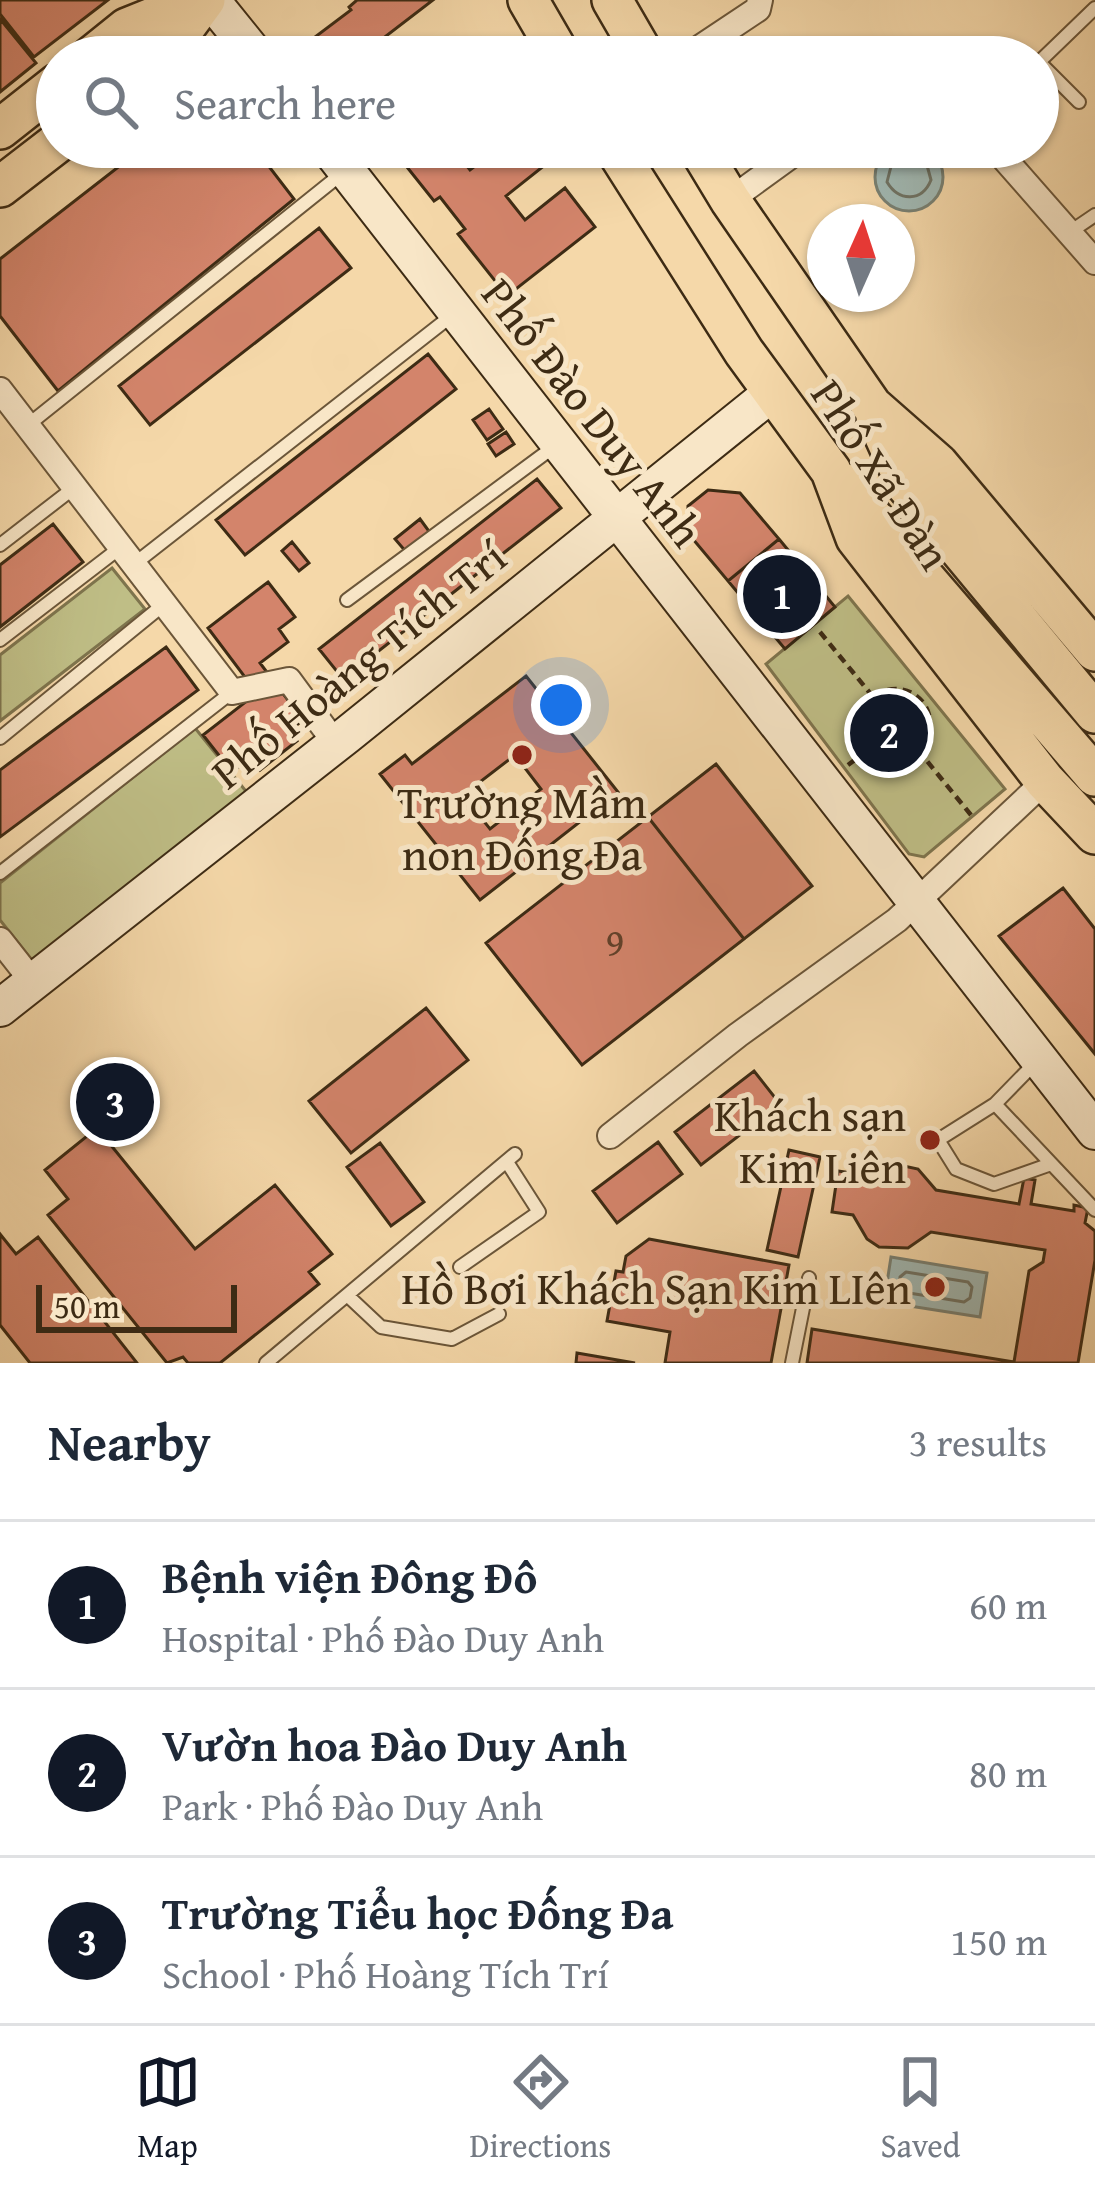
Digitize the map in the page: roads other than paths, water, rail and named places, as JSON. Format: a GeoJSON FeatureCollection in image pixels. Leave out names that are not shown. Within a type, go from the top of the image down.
{"type":"FeatureCollection","features":[{"type":"Feature","properties":{"kind":"main road"},"geometry":{"type":"LineString","coordinates":[[117,36],[204,0]]}},
{"type":"Feature","properties":{"kind":"main road"},"geometry":{"type":"LineString","coordinates":[[178,36],[204,0]]}},
{"type":"Feature","properties":{"kind":"main road"},"geometry":{"type":"LineString","coordinates":[[528,0],[549,36]]}},
{"type":"Feature","properties":{"kind":"main road"},"geometry":{"type":"LineString","coordinates":[[612,0],[633,36]]}},
{"type":"Feature","properties":{"kind":"main road"},"geometry":{"type":"LineString","coordinates":[[0,130],[36,101]]}},
{"type":"Feature","properties":{"kind":"main road"},"geometry":{"type":"LineString","coordinates":[[0,187],[36,159]]}},
{"type":"Feature","properties":{"kind":"main road","name":"Phố Xã Đàn"},"geometry":{"type":"LineString","coordinates":[[628,168],[773,392],[831,471],[856,538],[1046,781],[1095,834]]}},
{"type":"Feature","properties":{"kind":"main road","name":"Phố Xã Đàn"},"geometry":{"type":"LineString","coordinates":[[711,168],[872,406],[938,464],[1095,651]]}},
{"type":"Feature","properties":{"kind":"main road"},"geometry":{"type":"LineString","coordinates":[[872,406],[907,486],[1095,713]]}},
{"type":"Feature","properties":{"kind":"main road"},"geometry":{"type":"LineString","coordinates":[[831,471],[1095,776]]}},
{"type":"Feature","properties":{"kind":"street"},"geometry":{"type":"LineString","coordinates":[[204,0],[237,36]]}},
{"type":"Feature","properties":{"kind":"street"},"geometry":{"type":"LineString","coordinates":[[718,36],[758,9],[760,0]]}},
{"type":"Feature","properties":{"kind":"street","name":"Phố Đào Duy Anh"},"geometry":{"type":"LineString","coordinates":[[344,168],[1095,1131]]}},
{"type":"Feature","properties":{"kind":"street"},"geometry":{"type":"LineString","coordinates":[[730,200],[773,168]]}},
{"type":"Feature","properties":{"kind":"street"},"geometry":{"type":"LineString","coordinates":[[1013,168],[1095,262]]}},
{"type":"Feature","properties":{"kind":"street"},"geometry":{"type":"LineString","coordinates":[[0,389],[232,692],[289,680],[336,744]]}},
{"type":"Feature","properties":{"kind":"street","name":"Phố Hoàng Tích Trí"},"geometry":{"type":"LineString","coordinates":[[0,1008],[773,392]]}},
{"type":"Feature","properties":{"kind":"street"},"geometry":{"type":"LineString","coordinates":[[610,1136],[914,903],[1046,781]]}},
{"type":"Feature","properties":{"kind":"street"},"geometry":{"type":"LineString","coordinates":[[0,940],[33,982]]}},
{"type":"Feature","properties":{"kind":"lane"},"geometry":{"type":"LineString","coordinates":[[1059,42],[1095,8]]}},
{"type":"Feature","properties":{"kind":"lane"},"geometry":{"type":"LineString","coordinates":[[1059,82],[1079,101]]}},
{"type":"Feature","properties":{"kind":"lane"},"geometry":{"type":"LineString","coordinates":[[28,425],[327,168]]}},
{"type":"Feature","properties":{"kind":"lane"},"geometry":{"type":"LineString","coordinates":[[1070,233],[1095,215]]}},
{"type":"Feature","properties":{"kind":"lane"},"geometry":{"type":"LineString","coordinates":[[0,640],[127,556],[456,312]]}},
{"type":"Feature","properties":{"kind":"lane"},"geometry":{"type":"LineString","coordinates":[[346,600],[560,441]]}},
{"type":"Feature","properties":{"kind":"lane"},"geometry":{"type":"LineString","coordinates":[[0,545],[76,487]]}},
{"type":"Feature","properties":{"kind":"lane"},"geometry":{"type":"LineString","coordinates":[[0,738],[163,605]]}},
{"type":"Feature","properties":{"kind":"lane"},"geometry":{"type":"LineString","coordinates":[[0,873],[232,692]]}},
{"type":"Feature","properties":{"kind":"lane"},"geometry":{"type":"LineString","coordinates":[[1038,1060],[994,1104],[938,1140],[956,1169],[994,1184],[1051,1164]]}},
{"type":"Feature","properties":{"kind":"lane"},"geometry":{"type":"LineString","coordinates":[[994,1104],[1095,1210]]}},
{"type":"Feature","properties":{"kind":"lane"},"geometry":{"type":"LineString","coordinates":[[266,1363],[511,1158],[539,1212],[460,1268]]}},
{"type":"Feature","properties":{"kind":"lane"},"geometry":{"type":"LineString","coordinates":[[792,1363],[809,1278]]}},
{"type":"Feature","properties":{"kind":"lane"},"geometry":{"type":"LineString","coordinates":[[348,1296],[381,1327],[452,1339],[499,1314]]}},
{"type":"Feature","properties":{"kind":"water"},"geometry":{"type":"Polygon","coordinates":[[[877,168],[941,168],[940,190],[922,208],[890,204],[878,190],[877,168]]]}},
{"type":"Feature","properties":{"kind":"water","name":"Hồ Bơi Khách Sạn Kim LIên"},"geometry":{"type":"Polygon","coordinates":[[[891,1257],[987,1273],[980,1317],[884,1302],[891,1257]]]}},
{"type":"Feature","properties":{"kind":"place","name":"Bệnh viện Đông Đô"},"geometry":{"type":"Point","coordinates":[782,594]}},
{"type":"Feature","properties":{"kind":"place","name":"Vườn hoa Đào Duy Anh"},"geometry":{"type":"Point","coordinates":[889,733]}},
{"type":"Feature","properties":{"kind":"place","name":"Trường Mầm non Đống Đa"},"geometry":{"type":"Point","coordinates":[522,755]}},
{"type":"Feature","properties":{"kind":"place","name":"Trường Tiểu học Đống Đa"},"geometry":{"type":"Point","coordinates":[115,1102]}},
{"type":"Feature","properties":{"kind":"place","name":"Khách sạn Kim Liên"},"geometry":{"type":"Point","coordinates":[930,1140]}},
{"type":"Feature","properties":{"kind":"place","name":"Hồ Bơi Khách Sạn Kim LIên"},"geometry":{"type":"Point","coordinates":[935,1287]}}]}
